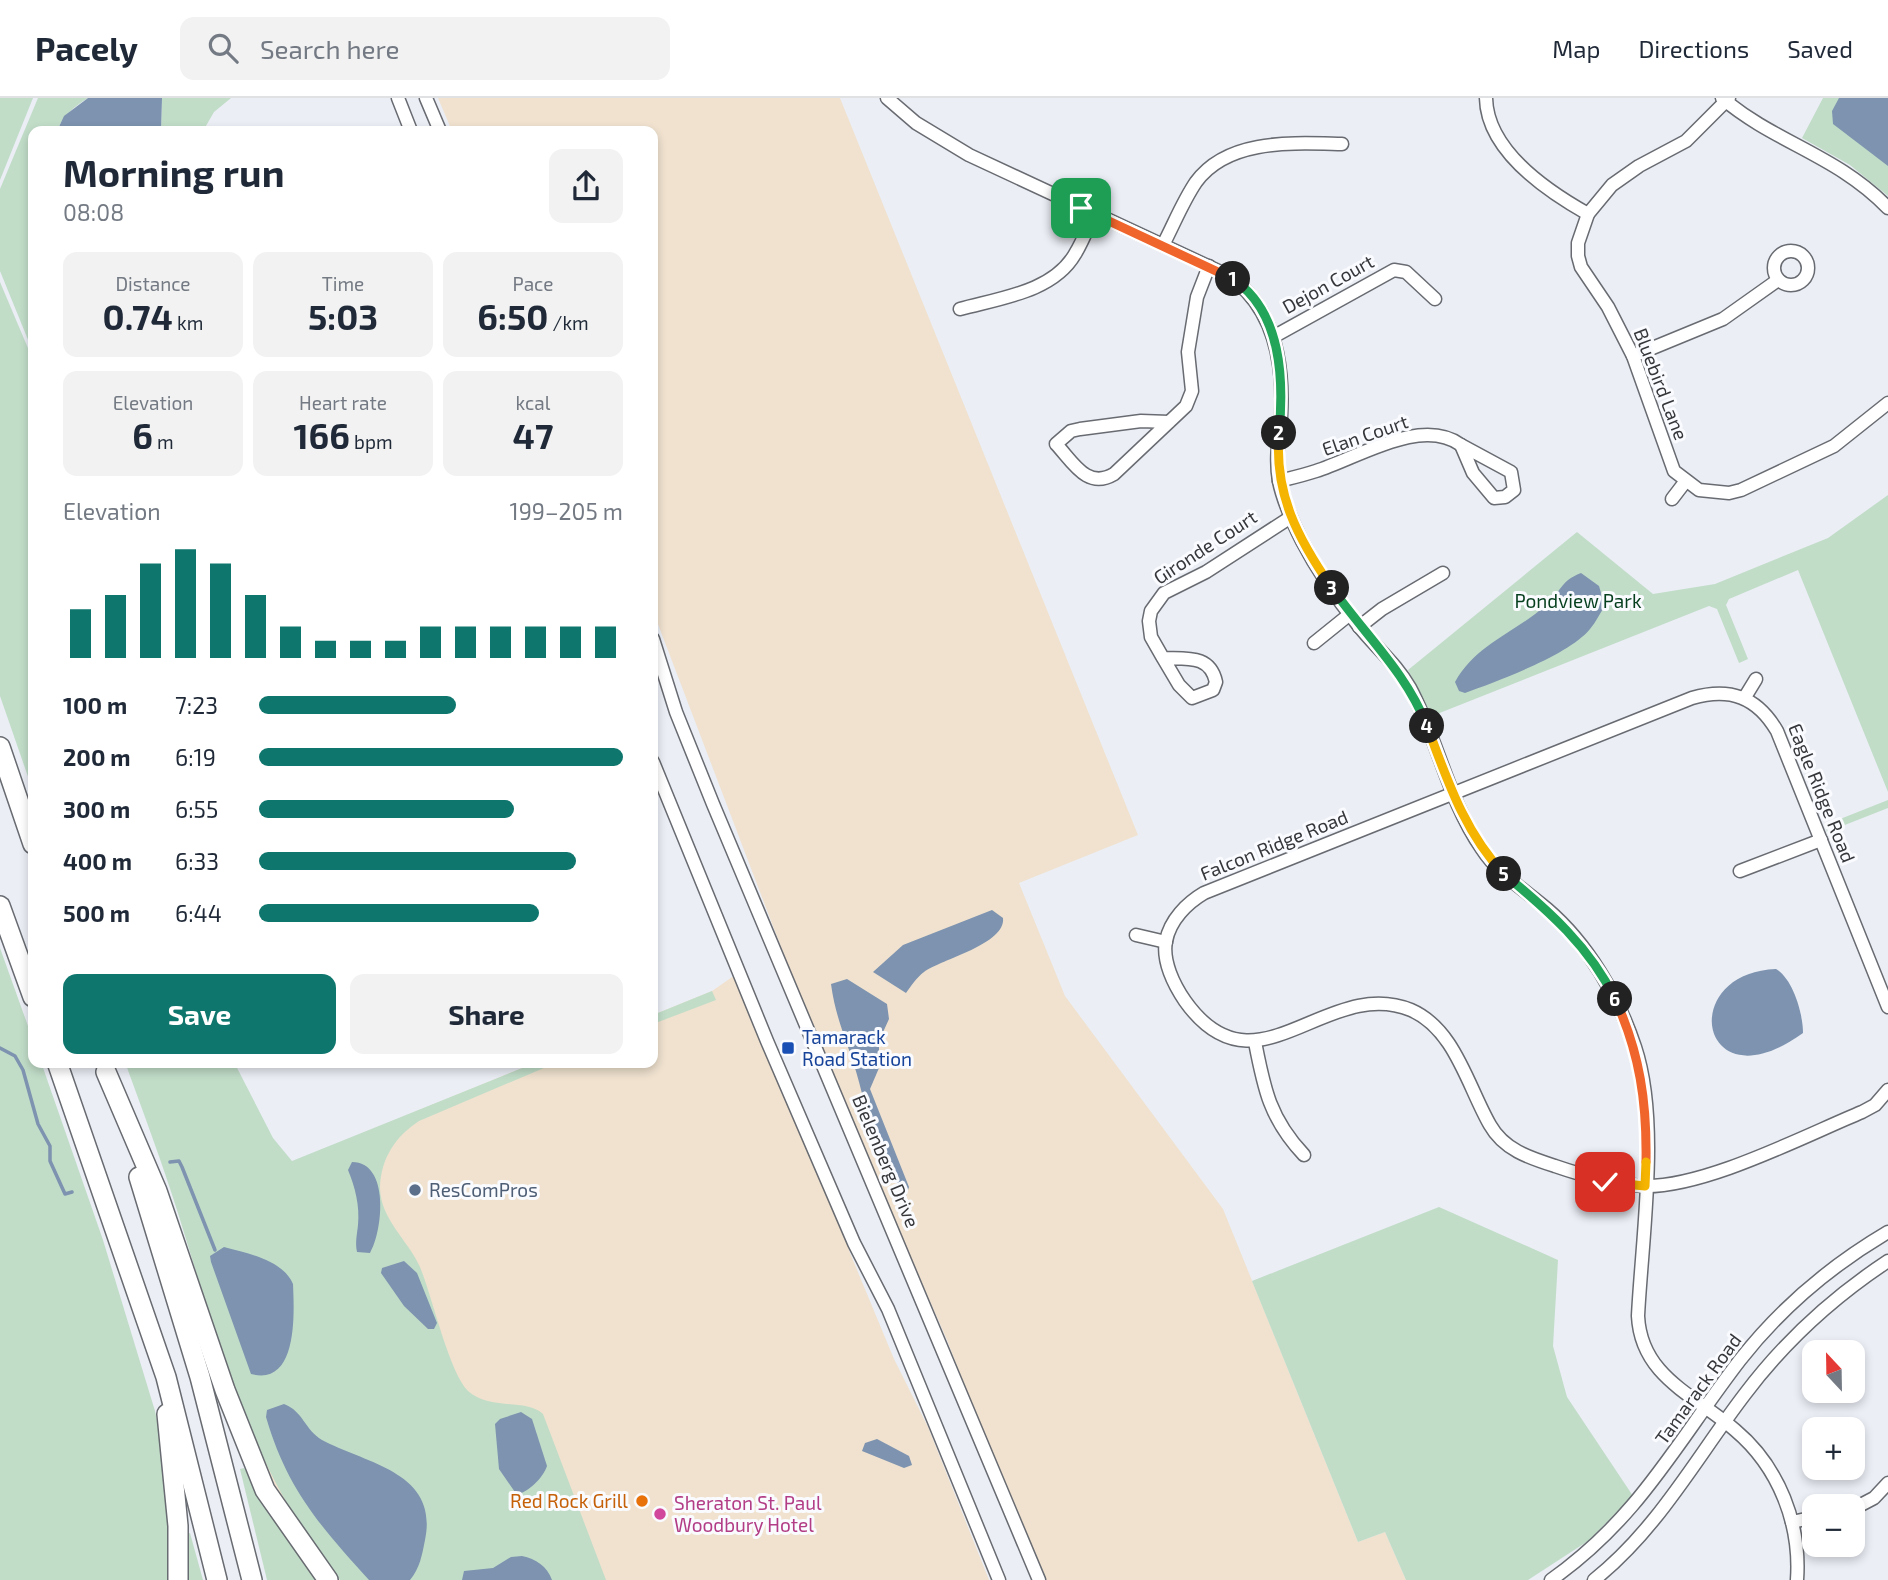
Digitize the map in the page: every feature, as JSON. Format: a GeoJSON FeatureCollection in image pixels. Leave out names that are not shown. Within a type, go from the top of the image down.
{"type":"FeatureCollection","features":[{"type":"Feature","properties":{"kind":"highway"},"geometry":{"type":"LineString","coordinates":[[2,751],[28,830]]}},
{"type":"Feature","properties":{"kind":"highway"},"geometry":{"type":"LineString","coordinates":[[0,906],[28,983]]}},
{"type":"Feature","properties":{"kind":"highway"},"geometry":{"type":"LineString","coordinates":[[59,1068],[166,1377],[217,1580]]}},
{"type":"Feature","properties":{"kind":"highway"},"geometry":{"type":"LineString","coordinates":[[104,1068],[200,1377],[252,1580]]}},
{"type":"Feature","properties":{"kind":"highway"},"geometry":{"type":"LineString","coordinates":[[104,1068],[157,1191],[225,1390],[265,1490],[328,1580]]}},
{"type":"Feature","properties":{"kind":"highway"},"geometry":{"type":"LineString","coordinates":[[166,1377],[167,1438],[178,1526],[178,1580]]}},
{"type":"Feature","properties":{"kind":"street"},"geometry":{"type":"LineString","coordinates":[[398,98],[409,126]]}},
{"type":"Feature","properties":{"kind":"street"},"geometry":{"type":"LineString","coordinates":[[426,98],[438,126]]}},
{"type":"Feature","properties":{"kind":"street"},"geometry":{"type":"LineString","coordinates":[[887,98],[916,123],[969,155],[1209,266],[1242,285],[1253,296],[1273,337],[1281,393],[1279,481],[1292,517],[1315,564],[1359,627],[1387,656],[1410,689],[1453,794],[1483,852],[1503,874],[1549,911],[1577,941],[1612,993],[1636,1048],[1647,1118],[1638,1316],[1640,1340],[1660,1374],[1725,1421],[1760,1457],[1775,1478],[1792,1522],[1797,1580]]}},
{"type":"Feature","properties":{"kind":"street"},"geometry":{"type":"LineString","coordinates":[[1486,98],[1494,127],[1519,165],[1551,193],[1588,214]]}},
{"type":"Feature","properties":{"kind":"street"},"geometry":{"type":"LineString","coordinates":[[1725,99],[1762,127],[1839,166],[1888,208]]}},
{"type":"Feature","properties":{"kind":"street","name":"Bluebird Lane"},"geometry":{"type":"LineString","coordinates":[[1685,482],[1668,458],[1633,356],[1608,307],[1581,267],[1578,243],[1588,214],[1612,185],[1639,166],[1686,141],[1725,99]]}},
{"type":"Feature","properties":{"kind":"street"},"geometry":{"type":"LineString","coordinates":[[1163,245],[1198,181],[1228,155],[1252,148],[1298,143],[1342,144]]}},
{"type":"Feature","properties":{"kind":"street"},"geometry":{"type":"LineString","coordinates":[[960,309],[1037,287],[1058,275],[1075,256],[1094,214]]}},
{"type":"Feature","properties":{"kind":"street"},"geometry":{"type":"LineString","coordinates":[[1169,422],[1140,421],[1080,429],[1070,431],[1056,444],[1090,479],[1106,479],[1169,422],[1185,406],[1192,391],[1188,352],[1197,297],[1209,266]]}},
{"type":"Feature","properties":{"kind":"street","name":"Dejon Court"},"geometry":{"type":"LineString","coordinates":[[1273,337],[1394,270],[1406,272],[1435,299]]}},
{"type":"Feature","properties":{"kind":"street"},"geometry":{"type":"LineString","coordinates":[[1633,356],[1723,319],[1778,280]]}},
{"type":"Feature","properties":{"kind":"street"},"geometry":{"type":"LineString","coordinates":[[1672,499],[1685,482],[1699,490],[1714,493],[1741,490],[1834,446],[1888,402]]}},
{"type":"Feature","properties":{"kind":"street","name":"Elan Court"},"geometry":{"type":"LineString","coordinates":[[1279,481],[1318,471],[1391,442],[1434,433],[1449,436],[1511,472],[1514,490],[1505,497],[1494,498],[1473,472],[1461,445]]}},
{"type":"Feature","properties":{"kind":"street","name":"Gironde Court"},"geometry":{"type":"LineString","coordinates":[[1163,658],[1151,637],[1149,621],[1151,611],[1164,593],[1206,572],[1292,517]]}},
{"type":"Feature","properties":{"kind":"street"},"geometry":{"type":"LineString","coordinates":[[1359,627],[1381,609],[1443,573]]}},
{"type":"Feature","properties":{"kind":"street"},"geometry":{"type":"LineString","coordinates":[[1314,643],[1350,614]]}},
{"type":"Feature","properties":{"kind":"street","name":"Bielenberg Drive"},"geometry":{"type":"LineString","coordinates":[[658,655],[676,712],[713,804],[1039,1580]]}},
{"type":"Feature","properties":{"kind":"street"},"geometry":{"type":"LineString","coordinates":[[1453,794],[1692,698],[1711,692],[1745,698],[1756,679]]}},
{"type":"Feature","properties":{"kind":"street","name":"Eagle Ridge Road"},"geometry":{"type":"LineString","coordinates":[[1745,698],[1759,706],[1777,732],[1888,1007]]}},
{"type":"Feature","properties":{"kind":"street"},"geometry":{"type":"LineString","coordinates":[[658,774],[767,1041],[854,1243],[888,1309],[999,1580]]}},
{"type":"Feature","properties":{"kind":"street","name":"Falcon Ridge Road"},"geometry":{"type":"LineString","coordinates":[[1166,943],[1179,914],[1190,901],[1204,893],[1453,794]]}},
{"type":"Feature","properties":{"kind":"street"},"geometry":{"type":"LineString","coordinates":[[1740,871],[1821,840]]}},
{"type":"Feature","properties":{"kind":"street"},"geometry":{"type":"LineString","coordinates":[[1136,935],[1166,943],[1174,981],[1196,1016],[1211,1030],[1226,1038],[1255,1042],[1368,1003],[1401,1006],[1430,1021],[1440,1031],[1495,1134],[1508,1146],[1527,1157],[1587,1177],[1645,1186],[1684,1182],[1862,1112],[1875,1105],[1888,1090]]}},
{"type":"Feature","properties":{"kind":"street"},"geometry":{"type":"LineString","coordinates":[[1255,1042],[1271,1110],[1288,1138],[1304,1155]]}},
{"type":"Feature","properties":{"kind":"street","name":"Tamarack Road"},"geometry":{"type":"LineString","coordinates":[[1551,1580],[1624,1517],[1664,1469],[1741,1360],[1777,1318],[1818,1281],[1888,1232]]}},
{"type":"Feature","properties":{"kind":"street"},"geometry":{"type":"LineString","coordinates":[[1594,1580],[1662,1510],[1725,1421],[1797,1333],[1841,1294],[1888,1261]]}},
{"type":"Feature","properties":{"kind":"street"},"geometry":{"type":"LineString","coordinates":[[1865,1502],[1888,1483]]}},
{"type":"Feature","properties":{"kind":"street"},"geometry":{"type":"LineString","coordinates":[[1792,1522],[1802,1520]]}},
{"type":"Feature","properties":{"kind":"shaded area"},"geometry":{"type":"Polygon","coordinates":[[[438,98],[840,98],[1138,835],[1019,883],[1065,996],[1223,1209],[1358,1542],[1385,1532],[1406,1580],[1037,1580],[947,1340],[782,966],[784,955],[658,624],[658,126],[450,126],[438,98]]]}},
{"type":"Feature","properties":{"kind":"shaded area"},"geometry":{"type":"Polygon","coordinates":[[[735,975],[818,1157],[850,1253],[894,1359],[928,1427],[989,1580],[340,1580],[272,1482],[228,1367],[177,1209],[522,1068],[658,1068],[658,1013],[712,991],[735,975]]]}},
{"type":"Feature","properties":{"kind":"green space"},"geometry":{"type":"Polygon","coordinates":[[[0,98],[33,98],[0,180],[0,98]]]}},
{"type":"Feature","properties":{"kind":"green space"},"geometry":{"type":"Polygon","coordinates":[[[38,98],[88,98],[69,112],[60,126],[28,126],[28,340],[0,271],[0,189],[38,98]]]}},
{"type":"Feature","properties":{"kind":"green space"},"geometry":{"type":"Polygon","coordinates":[[[162,98],[231,98],[214,112],[206,126],[161,126],[162,98]]]}},
{"type":"Feature","properties":{"kind":"green space"},"geometry":{"type":"Polygon","coordinates":[[[1823,98],[1888,98],[1888,196],[1850,165],[1802,138],[1823,98]]]}},
{"type":"Feature","properties":{"kind":"green space"},"geometry":{"type":"Polygon","coordinates":[[[0,282],[28,348],[28,777],[0,696],[0,282]]]}},
{"type":"Feature","properties":{"kind":"green space","name":"Pondview Park"},"geometry":{"type":"Polygon","coordinates":[[[1888,495],[1888,792],[1798,570],[1729,599],[1726,605],[1748,659],[1739,663],[1717,609],[1709,606],[1432,716],[1408,670],[1577,532],[1653,594],[1715,584],[1828,538],[1888,495]]]}},
{"type":"Feature","properties":{"kind":"green space"},"geometry":{"type":"Polygon","coordinates":[[[1888,800],[1888,808],[1827,832],[1825,825],[1888,800]]]}},
{"type":"Feature","properties":{"kind":"green space"},"geometry":{"type":"Polygon","coordinates":[[[0,948],[28,1026],[28,1068],[43,1068],[103,1240],[155,1411],[169,1483],[171,1580],[0,1580],[0,948]]]}},
{"type":"Feature","properties":{"kind":"green space"},"geometry":{"type":"Polygon","coordinates":[[[712,991],[716,1000],[658,1022],[658,1013],[712,991]]]}},
{"type":"Feature","properties":{"kind":"green space"},"geometry":{"type":"Polygon","coordinates":[[[127,1068],[237,1068],[273,1138],[292,1161],[522,1068],[544,1068],[419,1121],[403,1134],[387,1157],[381,1176],[381,1199],[389,1219],[420,1267],[454,1368],[468,1391],[487,1401],[527,1406],[543,1414],[606,1580],[340,1580],[309,1539],[283,1496],[241,1406],[166,1175],[127,1068]]]}},
{"type":"Feature","properties":{"kind":"green space"},"geometry":{"type":"Polygon","coordinates":[[[1439,1207],[1558,1260],[1553,1346],[1567,1397],[1633,1496],[1588,1541],[1528,1580],[1406,1580],[1385,1532],[1358,1542],[1252,1281],[1439,1207]]]}},
{"type":"Feature","properties":{"kind":"green space"},"geometry":{"type":"Polygon","coordinates":[[[244,1468],[321,1580],[267,1580],[240,1469],[244,1468]]]}},
{"type":"Feature","properties":{"kind":"green space"},"geometry":{"type":"Polygon","coordinates":[[[190,1533],[203,1580],[186,1580],[186,1534],[190,1533]]]}},
{"type":"Feature","properties":{"kind":"water"},"geometry":{"type":"Polygon","coordinates":[[[88,98],[162,98],[161,126],[59,126],[64,116],[88,98]]]}},
{"type":"Feature","properties":{"kind":"water"},"geometry":{"type":"Polygon","coordinates":[[[1839,98],[1888,98],[1888,166],[1833,124],[1832,111],[1839,98]]]}},
{"type":"Feature","properties":{"kind":"water"},"geometry":{"type":"Polygon","coordinates":[[[1581,573],[1599,586],[1605,606],[1580,639],[1550,658],[1514,674],[1465,693],[1459,691],[1455,682],[1474,658],[1534,615],[1565,583],[1581,573]]]}},
{"type":"Feature","properties":{"kind":"water"},"geometry":{"type":"Polygon","coordinates":[[[992,910],[1003,918],[1001,927],[994,936],[924,972],[906,993],[873,972],[903,945],[992,910]]]}},
{"type":"Feature","properties":{"kind":"water"},"geometry":{"type":"Polygon","coordinates":[[[1776,969],[1787,981],[1796,998],[1803,1033],[1768,1052],[1741,1055],[1723,1047],[1713,1031],[1713,1011],[1723,991],[1744,976],[1776,969]]]}},
{"type":"Feature","properties":{"kind":"water"},"geometry":{"type":"Polygon","coordinates":[[[847,979],[887,1004],[889,1019],[879,1041],[879,1068],[870,1089],[909,1187],[906,1196],[889,1170],[876,1142],[836,1010],[831,984],[847,979]]]}},
{"type":"Feature","properties":{"kind":"water"},"geometry":{"type":"Polygon","coordinates":[[[352,1162],[364,1165],[373,1173],[378,1185],[380,1215],[375,1243],[370,1253],[357,1252],[358,1204],[348,1170],[352,1162]]]}},
{"type":"Feature","properties":{"kind":"water"},"geometry":{"type":"Polygon","coordinates":[[[224,1247],[273,1263],[293,1284],[293,1327],[286,1358],[278,1369],[267,1375],[251,1374],[211,1262],[210,1256],[224,1247]]]}},
{"type":"Feature","properties":{"kind":"water"},"geometry":{"type":"Polygon","coordinates":[[[404,1261],[417,1273],[437,1323],[434,1329],[428,1329],[404,1306],[381,1273],[382,1268],[404,1261]]]}},
{"type":"Feature","properties":{"kind":"water"},"geometry":{"type":"Polygon","coordinates":[[[284,1404],[296,1411],[316,1436],[396,1474],[410,1485],[421,1499],[426,1517],[425,1540],[422,1556],[410,1580],[369,1580],[320,1524],[284,1465],[266,1417],[267,1410],[284,1404]]]}},
{"type":"Feature","properties":{"kind":"water"},"geometry":{"type":"Polygon","coordinates":[[[521,1412],[532,1419],[547,1466],[535,1484],[517,1495],[499,1469],[495,1424],[500,1419],[521,1412]]]}},
{"type":"Feature","properties":{"kind":"water"},"geometry":{"type":"Polygon","coordinates":[[[877,1439],[909,1456],[912,1465],[904,1468],[862,1451],[865,1443],[877,1439]]]}},
{"type":"Feature","properties":{"kind":"water"},"geometry":{"type":"Polygon","coordinates":[[[522,1556],[540,1564],[552,1580],[462,1580],[464,1571],[493,1568],[511,1557],[522,1556]]]}},
{"type":"Feature","properties":{"kind":"waterway"},"geometry":{"type":"LineString","coordinates":[[0,1048],[15,1056],[23,1070],[38,1124],[50,1146],[50,1161],[65,1194],[72,1192]]}},
{"type":"Feature","properties":{"kind":"waterway"},"geometry":{"type":"LineString","coordinates":[[170,1162],[179,1161],[215,1250]]}},
{"type":"Feature","properties":{"kind":"place","name":"Tamarack Road Station"},"geometry":{"type":"Point","coordinates":[788,1048]}},
{"type":"Feature","properties":{"kind":"place","name":"ResComPros"},"geometry":{"type":"Point","coordinates":[415,1190]}},
{"type":"Feature","properties":{"kind":"place","name":"Red Rock Grill"},"geometry":{"type":"Point","coordinates":[642,1501]}},
{"type":"Feature","properties":{"kind":"place","name":"Sheraton St. Paul Woodbury Hotel"},"geometry":{"type":"Point","coordinates":[660,1514]}},
{"type":"Feature","properties":{"kind":"route"},"geometry":{"type":"LineString","coordinates":[[1081,208],[1227,275],[1242,285],[1261,308],[1273,337],[1280,374],[1281,412],[1277,456],[1279,481],[1301,539],[1359,627],[1387,656],[1410,689],[1453,794],[1483,852],[1503,874],[1549,911],[1577,941],[1612,993],[1636,1048],[1647,1118],[1645,1186],[1605,1182]]}}]}
